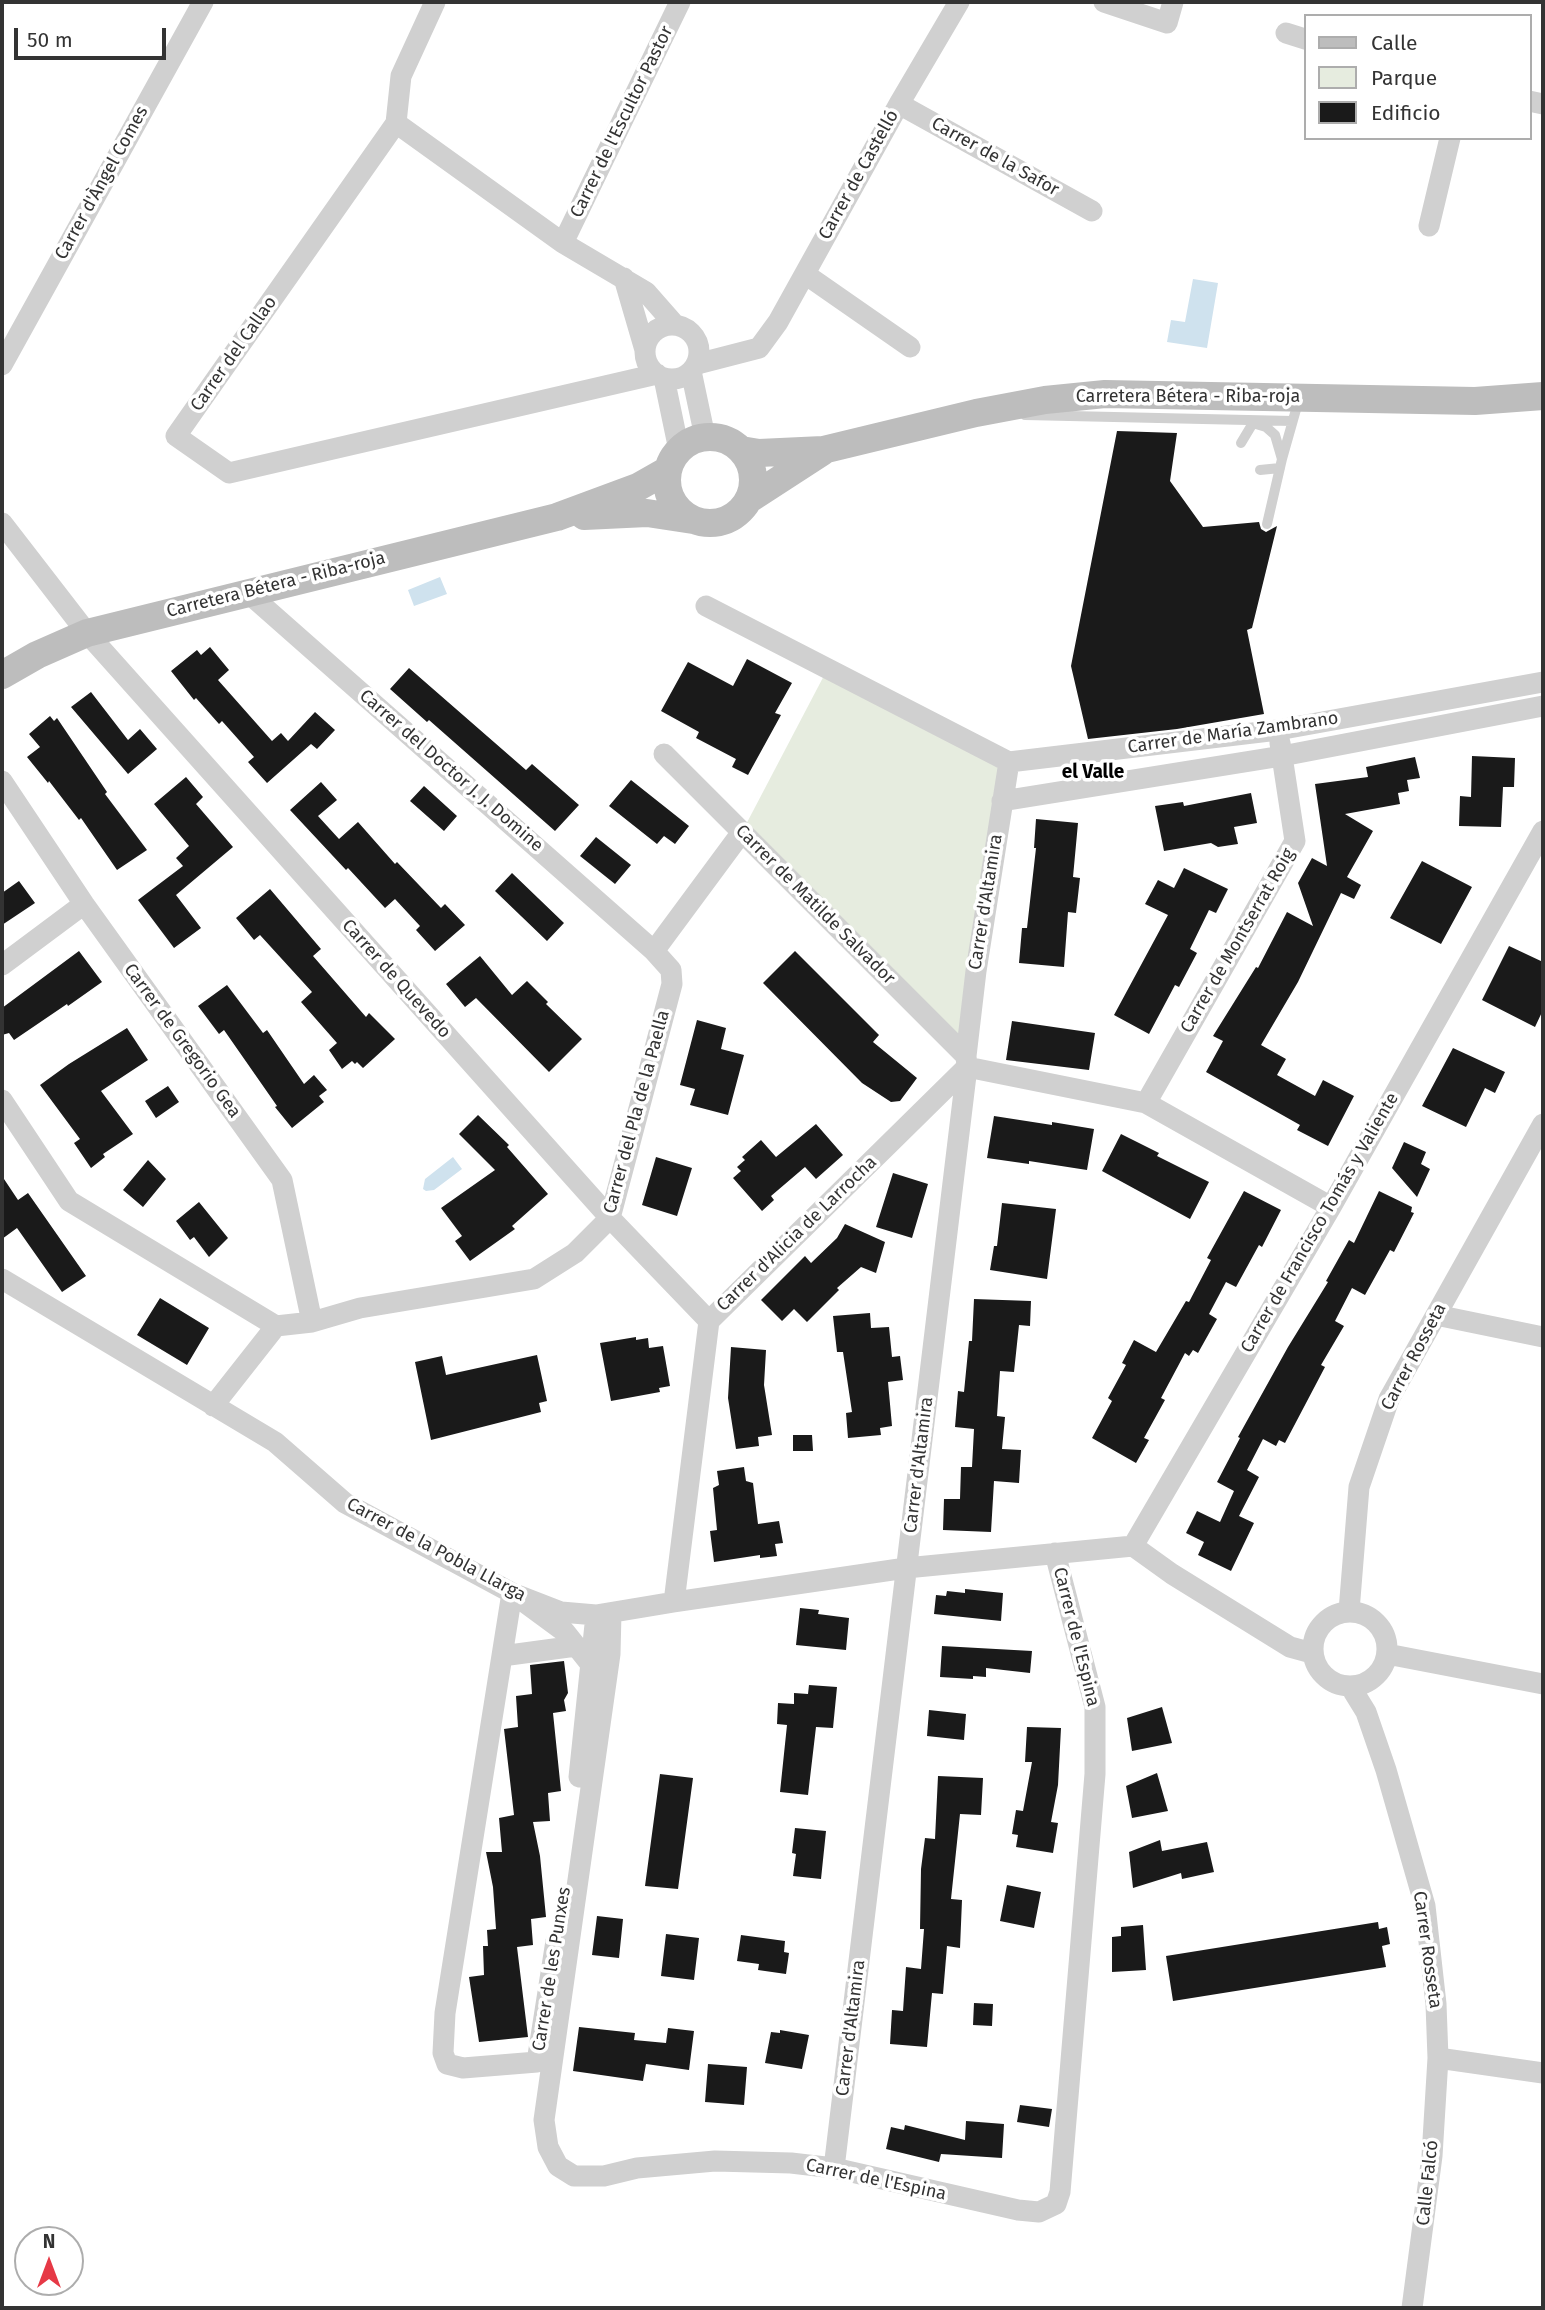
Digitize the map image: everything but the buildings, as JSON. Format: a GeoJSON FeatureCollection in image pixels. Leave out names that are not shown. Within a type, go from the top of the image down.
{"type":"FeatureCollection","features":[{"type":"Feature","properties":{"kind":"main road","name":"Carretera Bétera - Riba-roja"},"geometry":{"type":"LineString","coordinates":[[741,450],[760,453],[824,450],[976,413],[1045,400],[1105,394],[1296,409],[1542,400]]}},
{"type":"Feature","properties":{"kind":"main road"},"geometry":{"type":"LineString","coordinates":[[705,437],[730,442],[741,450],[749,461],[753,474],[748,500],[730,518],[718,522],[693,520],[680,511],[671,499],[667,485],[673,460],[687,443],[705,437]]}},
{"type":"Feature","properties":{"kind":"main road","name":"Carretera Bétera - Riba-roja"},"geometry":{"type":"LineString","coordinates":[[748,500],[824,450]]}},
{"type":"Feature","properties":{"kind":"main road","name":"Carretera Bétera - Riba-roja"},"geometry":{"type":"LineString","coordinates":[[2,675],[37,655],[87,633],[557,517],[638,487],[673,460]]}},
{"type":"Feature","properties":{"kind":"main road","name":"Carretera Bétera - Riba-roja"},"geometry":{"type":"LineString","coordinates":[[557,517],[647,513],[693,520]]}},
{"type":"Feature","properties":{"kind":"street","name":"Carrer d'Àngel Comes"},"geometry":{"type":"LineString","coordinates":[[2,365],[202,2]]}},
{"type":"Feature","properties":{"kind":"street"},"geometry":{"type":"LineString","coordinates":[[435,2],[401,76],[396,122],[563,243],[646,292],[682,328],[699,346],[694,367],[705,437]]}},
{"type":"Feature","properties":{"kind":"street","name":"Carrer de l'Escultor Pastor"},"geometry":{"type":"LineString","coordinates":[[563,243],[680,2]]}},
{"type":"Feature","properties":{"kind":"street","name":"Carrer de Castelló"},"geometry":{"type":"LineString","coordinates":[[749,351],[778,322],[959,2]]}},
{"type":"Feature","properties":{"kind":"street"},"geometry":{"type":"LineString","coordinates":[[1104,2],[1167,23],[1172,2]]}},
{"type":"Feature","properties":{"kind":"street","name":"Carrer de la Safor"},"geometry":{"type":"LineString","coordinates":[[899,104],[1092,211]]}},
{"type":"Feature","properties":{"kind":"street","name":"Carrer del Callao"},"geometry":{"type":"LineString","coordinates":[[396,122],[176,436],[229,473],[612,383],[653,365]]}},
{"type":"Feature","properties":{"kind":"street"},"geometry":{"type":"LineString","coordinates":[[1429,226],[1450,140]]}},
{"type":"Feature","properties":{"kind":"street"},"geometry":{"type":"LineString","coordinates":[[805,274],[910,347]]}},
{"type":"Feature","properties":{"kind":"street"},"geometry":{"type":"LineString","coordinates":[[624,278],[653,365],[673,460]]}},
{"type":"Feature","properties":{"kind":"street"},"geometry":{"type":"LineString","coordinates":[[653,365],[652,334],[666,325],[682,328],[714,345],[749,351]]}},
{"type":"Feature","properties":{"kind":"street"},"geometry":{"type":"LineString","coordinates":[[653,365],[679,378],[694,367],[749,351]]}},
{"type":"Feature","properties":{"kind":"street","name":"Carrer de Quevedo"},"geometry":{"type":"LineString","coordinates":[[2,523],[10,554],[87,633],[610,1218],[709,1321]]}},
{"type":"Feature","properties":{"kind":"street","name":"Carrer del Doctor J. J. Domine"},"geometry":{"type":"LineString","coordinates":[[247,592],[654,951]]}},
{"type":"Feature","properties":{"kind":"street"},"geometry":{"type":"LineString","coordinates":[[706,606],[1009,762]]}},
{"type":"Feature","properties":{"kind":"street"},"geometry":{"type":"LineString","coordinates":[[1540,683],[1542,712]]}},
{"type":"Feature","properties":{"kind":"street","name":"Carrer de María Zambrano"},"geometry":{"type":"LineString","coordinates":[[1009,762],[1278,730],[1540,683]]}},
{"type":"Feature","properties":{"kind":"street","name":"Carrer de María Zambrano"},"geometry":{"type":"LineString","coordinates":[[1002,801],[1282,757],[1542,712]]}},
{"type":"Feature","properties":{"kind":"street","name":"Carrer de Montserrat Roig"},"geometry":{"type":"LineString","coordinates":[[1146,1103],[1295,841],[1278,730]]}},
{"type":"Feature","properties":{"kind":"street","name":"Carrer de Matilde Salvador"},"geometry":{"type":"LineString","coordinates":[[664,754],[967,1062]]}},
{"type":"Feature","properties":{"kind":"street","name":"Carrer d'Altamira"},"geometry":{"type":"LineString","coordinates":[[834,2168],[976,971],[1009,762]]}},
{"type":"Feature","properties":{"kind":"street","name":"Carrer de Gregorio Gea"},"geometry":{"type":"LineString","coordinates":[[2,780],[84,904],[282,1180],[312,1322]]}},
{"type":"Feature","properties":{"kind":"street","name":"Carrer de Francisco Tomás y Valiente"},"geometry":{"type":"LineString","coordinates":[[1133,1546],[1331,1207],[1543,831]]}},
{"type":"Feature","properties":{"kind":"street"},"geometry":{"type":"LineString","coordinates":[[654,951],[742,832]]}},
{"type":"Feature","properties":{"kind":"street"},"geometry":{"type":"LineString","coordinates":[[2,965],[84,904]]}},
{"type":"Feature","properties":{"kind":"street","name":"Carrer del Pla de la Paella"},"geometry":{"type":"LineString","coordinates":[[276,1326],[312,1322],[360,1308],[534,1279],[575,1253],[610,1218],[672,984],[671,970],[654,951]]}},
{"type":"Feature","properties":{"kind":"street"},"geometry":{"type":"LineString","coordinates":[[967,1062],[1146,1103],[1331,1207]]}},
{"type":"Feature","properties":{"kind":"street","name":"Carrer d'Alicia de Larrocha"},"geometry":{"type":"LineString","coordinates":[[674,1602],[709,1321],[967,1062]]}},
{"type":"Feature","properties":{"kind":"street"},"geometry":{"type":"LineString","coordinates":[[2,1100],[69,1201],[276,1326],[213,1406]]}},
{"type":"Feature","properties":{"kind":"street","name":"Carrer Rosseta"},"geometry":{"type":"LineString","coordinates":[[1349,1611],[1359,1487],[1389,1399],[1543,1124]]}},
{"type":"Feature","properties":{"kind":"street","name":"Carrer de la Pobla Llarga"},"geometry":{"type":"LineString","coordinates":[[2,1279],[275,1442],[345,1503],[512,1594],[561,1612],[604,1614],[906,1568],[1055,1553]]}},
{"type":"Feature","properties":{"kind":"street"},"geometry":{"type":"LineString","coordinates":[[1436,1315],[1543,1337]]}},
{"type":"Feature","properties":{"kind":"street"},"geometry":{"type":"LineString","coordinates":[[1055,1553],[1133,1546],[1172,1574],[1290,1647],[1312,1653]]}},
{"type":"Feature","properties":{"kind":"street","name":"Carrer de l'Espina"},"geometry":{"type":"LineString","coordinates":[[604,1614],[610,1654],[544,2120],[548,2147],[558,2166],[574,2176],[604,2176],[637,2168],[715,2161],[791,2163],[834,2168],[1018,2210],[1040,2212],[1056,2204],[1060,2192],[1095,1774],[1095,1707],[1055,1553]]}},
{"type":"Feature","properties":{"kind":"street"},"geometry":{"type":"LineString","coordinates":[[512,1594],[565,1632],[592,1666]]}},
{"type":"Feature","properties":{"kind":"street","name":"Carrer de les Punxes"},"geometry":{"type":"LineString","coordinates":[[512,1594],[445,2013],[443,2053],[447,2064],[463,2068],[537,2062],[568,1868],[592,1666],[604,1614]]}},
{"type":"Feature","properties":{"kind":"street"},"geometry":{"type":"LineString","coordinates":[[1349,1611],[1369,1617],[1378,1624],[1387,1643],[1387,1654],[1378,1673],[1370,1680],[1350,1686],[1338,1684],[1328,1678],[1319,1670],[1312,1653],[1320,1626],[1328,1619],[1349,1611]]}},
{"type":"Feature","properties":{"kind":"street"},"geometry":{"type":"LineString","coordinates":[[502,1656],[576,1646]]}},
{"type":"Feature","properties":{"kind":"street"},"geometry":{"type":"LineString","coordinates":[[1387,1654],[1543,1684]]}},
{"type":"Feature","properties":{"kind":"street","name":"Carrer Rosseta"},"geometry":{"type":"LineString","coordinates":[[1350,1686],[1366,1712],[1386,1770],[1425,1906],[1436,2004],[1437,2058]]}},
{"type":"Feature","properties":{"kind":"street"},"geometry":{"type":"LineString","coordinates":[[1437,2058],[1543,2073]]}},
{"type":"Feature","properties":{"kind":"street","name":"Calle Falcó"},"geometry":{"type":"LineString","coordinates":[[1412,2308],[1432,2156],[1437,2058]]}},
{"type":"Feature","properties":{"kind":"lane"},"geometry":{"type":"LineString","coordinates":[[976,413],[1240,419],[1296,409],[1267,524]]}},
{"type":"Feature","properties":{"kind":"lane"},"geometry":{"type":"LineString","coordinates":[[1240,419],[1266,427],[1275,435],[1281,463]]}},
{"type":"Feature","properties":{"kind":"lane"},"geometry":{"type":"LineString","coordinates":[[1241,443],[1253,423]]}},
{"type":"Feature","properties":{"kind":"lane"},"geometry":{"type":"LineString","coordinates":[[1260,470],[1281,463]]}},
{"type":"Feature","properties":{"kind":"green space"},"geometry":{"type":"Polygon","coordinates":[[[828,668],[1009,762],[966,1056],[742,832],[828,668]]]}},
{"type":"Feature","properties":{"kind":"water"},"geometry":{"type":"Polygon","coordinates":[[[1193,279],[1218,283],[1207,348],[1167,342],[1171,320],[1185,322],[1193,279]]]}},
{"type":"Feature","properties":{"kind":"water"},"geometry":{"type":"Polygon","coordinates":[[[440,577],[447,594],[414,606],[408,590],[440,577]]]}},
{"type":"Feature","properties":{"kind":"water"},"geometry":{"type":"Polygon","coordinates":[[[453,1157],[462,1169],[434,1190],[423,1189],[425,1179],[453,1157]]]}},
{"type":"Feature","properties":{"kind":"district","name":"el Valle"},"geometry":{"type":"Point","coordinates":[1093,773]}}]}
